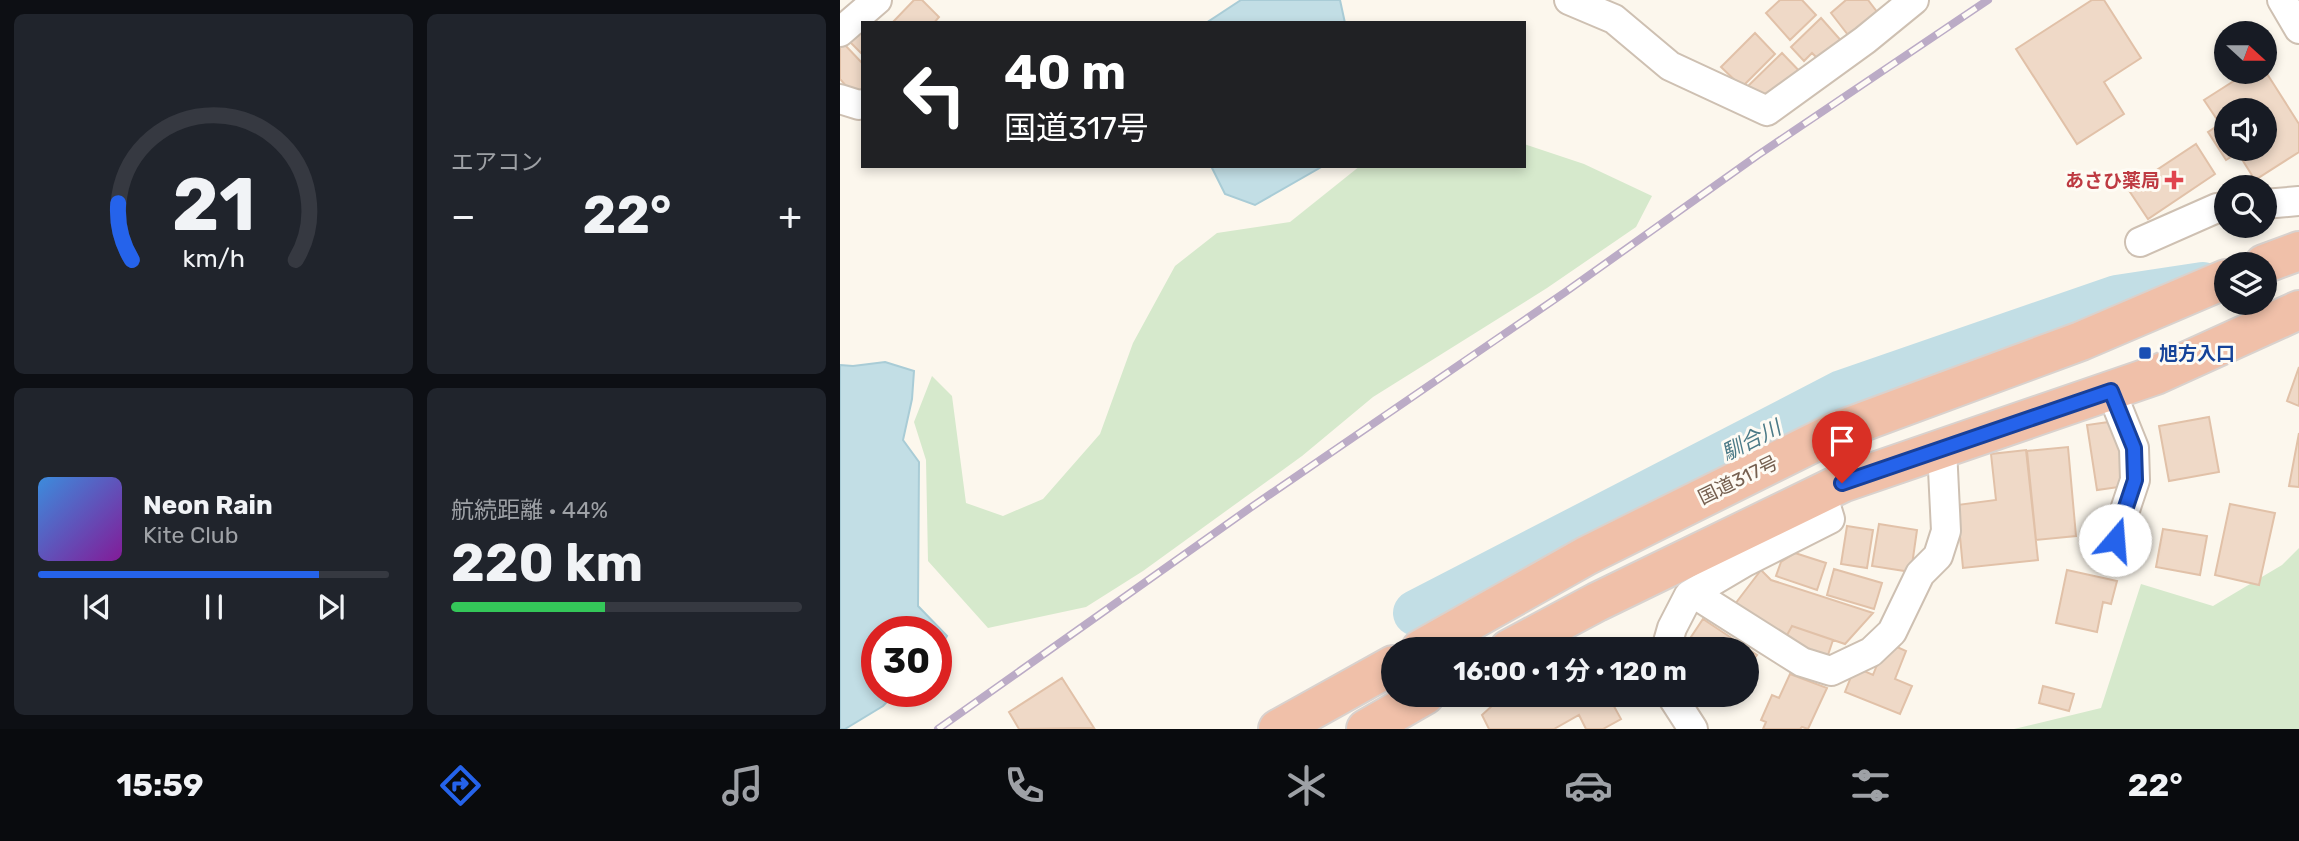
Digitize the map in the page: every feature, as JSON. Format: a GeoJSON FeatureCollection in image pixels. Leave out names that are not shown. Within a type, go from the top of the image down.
{"type":"FeatureCollection","features":[{"type":"Feature","properties":{"kind":"highway"},"geometry":{"type":"LineString","coordinates":[[2277,259],[2299,251]]}},
{"type":"Feature","properties":{"kind":"highway","name":"国道317号"},"geometry":{"type":"LineString","coordinates":[[1442,637],[1586,556],[1835,432],[2081,341],[2214,284]]}},
{"type":"Feature","properties":{"kind":"highway"},"geometry":{"type":"LineString","coordinates":[[1531,637],[1597,602],[1842,483],[2156,375],[2299,310]]}},
{"type":"Feature","properties":{"kind":"highway"},"geometry":{"type":"LineString","coordinates":[[1278,729],[1381,672]]}},
{"type":"Feature","properties":{"kind":"highway"},"geometry":{"type":"LineString","coordinates":[[1360,684],[1392,719]]}},
{"type":"Feature","properties":{"kind":"street"},"geometry":{"type":"LineString","coordinates":[[840,32],[877,0]]}},
{"type":"Feature","properties":{"kind":"street"},"geometry":{"type":"LineString","coordinates":[[1569,0],[1614,19],[1670,66],[1766,111],[1865,40],[1914,0]]}},
{"type":"Feature","properties":{"kind":"street"},"geometry":{"type":"LineString","coordinates":[[2282,0],[2299,29]]}},
{"type":"Feature","properties":{"kind":"street"},"geometry":{"type":"LineString","coordinates":[[840,99],[861,104]]}},
{"type":"Feature","properties":{"kind":"street"},"geometry":{"type":"LineString","coordinates":[[2277,203],[2299,201]]}},
{"type":"Feature","properties":{"kind":"street"},"geometry":{"type":"LineString","coordinates":[[2140,242],[2214,209]]}},
{"type":"Feature","properties":{"kind":"street"},"geometry":{"type":"LineString","coordinates":[[2111,391],[2134,448],[2135,480],[2115,540]]}},
{"type":"Feature","properties":{"kind":"street"},"geometry":{"type":"LineString","coordinates":[[1693,593],[1802,662],[1831,671],[1871,652],[1892,632],[1920,574],[1938,556],[1946,531],[1942,449]]}},
{"type":"Feature","properties":{"kind":"street"},"geometry":{"type":"LineString","coordinates":[[1669,637],[1689,596],[1693,593],[1745,562],[1829,519],[1822,493]]}},
{"type":"Feature","properties":{"kind":"street"},"geometry":{"type":"LineString","coordinates":[[1679,707],[1693,729]]}},
{"type":"Feature","properties":{"kind":"green space"},"geometry":{"type":"Polygon","coordinates":[[[1526,145],[1584,164],[1652,196],[1636,227],[1547,288],[1373,397],[1302,456],[1143,571],[1086,607],[988,628],[928,561],[926,460],[914,422],[932,376],[952,396],[966,503],[1003,516],[1043,499],[1100,434],[1133,343],[1175,266],[1217,233],[1290,222],[1358,168],[1526,168],[1526,145]]]}},
{"type":"Feature","properties":{"kind":"green space"},"geometry":{"type":"Polygon","coordinates":[[[2299,548],[2299,729],[2014,729],[2101,708],[2141,584],[2213,606],[2282,565],[2299,548]]]}},
{"type":"Feature","properties":{"kind":"water"},"geometry":{"type":"Polygon","coordinates":[[[1241,0],[1340,0],[1345,21],[1209,21],[1241,0]]]}},
{"type":"Feature","properties":{"kind":"water"},"geometry":{"type":"Polygon","coordinates":[[[1212,168],[1320,168],[1255,205],[1225,194],[1212,168]]]}},
{"type":"Feature","properties":{"kind":"water"},"geometry":{"type":"Polygon","coordinates":[[[885,362],[914,371],[912,399],[903,440],[919,462],[918,606],[928,616],[861,616],[861,707],[881,707],[845,729],[840,729],[840,365],[885,362]]]}},
{"type":"Feature","properties":{"kind":"building"},"geometry":{"type":"Polygon","coordinates":[[[914,0],[922,0],[939,17],[936,21],[894,21],[914,0]]]}},
{"type":"Feature","properties":{"kind":"building"},"geometry":{"type":"Polygon","coordinates":[[[1780,0],[1802,0],[1816,15],[1790,40],[1766,13],[1780,0]]]}},
{"type":"Feature","properties":{"kind":"building"},"geometry":{"type":"Polygon","coordinates":[[[1846,0],[1868,0],[1881,17],[1852,40],[1831,13],[1846,0]]]}},
{"type":"Feature","properties":{"kind":"building"},"geometry":{"type":"Polygon","coordinates":[[[2092,0],[2104,0],[2141,58],[2104,82],[2124,114],[2077,144],[2016,49],[2092,0]]]}},
{"type":"Feature","properties":{"kind":"building"},"geometry":{"type":"Polygon","coordinates":[[[1821,18],[1844,44],[1823,64],[1812,53],[1804,61],[1791,47],[1821,18]]]}},
{"type":"Feature","properties":{"kind":"building"},"geometry":{"type":"Polygon","coordinates":[[[861,31],[861,53],[850,42],[861,31]]]}},
{"type":"Feature","properties":{"kind":"building"},"geometry":{"type":"Polygon","coordinates":[[[1755,33],[1775,54],[1742,87],[1721,67],[1755,33]]]}},
{"type":"Feature","properties":{"kind":"building"},"geometry":{"type":"Polygon","coordinates":[[[844,44],[861,62],[861,90],[854,95],[840,79],[840,47],[844,44]]]}},
{"type":"Feature","properties":{"kind":"building"},"geometry":{"type":"Polygon","coordinates":[[[1782,53],[1805,77],[1766,107],[1746,88],[1782,53]]]}},
{"type":"Feature","properties":{"kind":"building"},"geometry":{"type":"Polygon","coordinates":[[[2229,84],[2274,84],[2299,124],[2299,152],[2263,175],[2252,175],[2243,161],[2277,161],[2277,98],[2214,98],[2214,115],[2204,100],[2229,84]]]}},
{"type":"Feature","properties":{"kind":"building"},"geometry":{"type":"Polygon","coordinates":[[[2214,128],[2214,141],[2208,132],[2214,128]]]}},
{"type":"Feature","properties":{"kind":"building"},"geometry":{"type":"Polygon","coordinates":[[[2196,144],[2215,174],[2148,219],[2128,189],[2196,144]]]}},
{"type":"Feature","properties":{"kind":"building"},"geometry":{"type":"Polygon","coordinates":[[[2299,367],[2299,406],[2287,401],[2299,367]]]}},
{"type":"Feature","properties":{"kind":"building"},"geometry":{"type":"Polygon","coordinates":[[[2209,417],[2219,472],[2169,481],[2159,426],[2209,417]]]}},
{"type":"Feature","properties":{"kind":"building"},"geometry":{"type":"Polygon","coordinates":[[[2116,421],[2126,486],[2097,490],[2087,425],[2116,421]]]}},
{"type":"Feature","properties":{"kind":"building"},"geometry":{"type":"Polygon","coordinates":[[[2299,433],[2299,487],[2289,486],[2299,433]]]}},
{"type":"Feature","properties":{"kind":"building"},"geometry":{"type":"Polygon","coordinates":[[[2068,447],[2076,536],[2036,540],[2027,451],[2068,447]]]}},
{"type":"Feature","properties":{"kind":"building"},"geometry":{"type":"Polygon","coordinates":[[[2026,450],[2038,560],[1963,568],[1957,505],[1996,500],[1991,454],[2026,450]]]}},
{"type":"Feature","properties":{"kind":"building"},"geometry":{"type":"Polygon","coordinates":[[[2230,504],[2275,513],[2259,585],[2215,575],[2230,504]]]}},
{"type":"Feature","properties":{"kind":"building"},"geometry":{"type":"Polygon","coordinates":[[[1879,524],[1917,530],[1911,572],[1872,566],[1879,524]]]}},
{"type":"Feature","properties":{"kind":"building"},"geometry":{"type":"Polygon","coordinates":[[[1847,526],[1873,530],[1867,568],[1841,564],[1847,526]]]}},
{"type":"Feature","properties":{"kind":"building"},"geometry":{"type":"Polygon","coordinates":[[[2163,529],[2207,536],[2200,575],[2156,567],[2163,529]]]}},
{"type":"Feature","properties":{"kind":"building"},"geometry":{"type":"Polygon","coordinates":[[[1795,553],[1826,563],[1817,590],[1776,576],[1781,562],[1795,553]]]}},
{"type":"Feature","properties":{"kind":"building"},"geometry":{"type":"Polygon","coordinates":[[[1834,569],[1882,583],[1874,609],[1827,595],[1834,569]]]}},
{"type":"Feature","properties":{"kind":"building"},"geometry":{"type":"Polygon","coordinates":[[[1761,570],[1771,580],[1873,613],[1845,644],[1792,626],[1782,644],[1732,608],[1761,570]]]}},
{"type":"Feature","properties":{"kind":"building"},"geometry":{"type":"Polygon","coordinates":[[[2067,570],[2117,581],[2111,604],[2103,602],[2097,632],[2056,623],[2067,570]]]}},
{"type":"Feature","properties":{"kind":"building"},"geometry":{"type":"Polygon","coordinates":[[[1703,619],[1730,637],[1691,637],[1703,619]]]}},
{"type":"Feature","properties":{"kind":"building"},"geometry":{"type":"Polygon","coordinates":[[[1792,626],[1833,640],[1826,661],[1782,644],[1792,626]]]}},
{"type":"Feature","properties":{"kind":"building"},"geometry":{"type":"Polygon","coordinates":[[[1886,642],[1906,651],[1895,679],[1912,686],[1900,714],[1845,692],[1855,667],[1873,675],[1886,642]]]}},
{"type":"Feature","properties":{"kind":"building"},"geometry":{"type":"Polygon","coordinates":[[[1790,674],[1827,688],[1808,729],[1763,729],[1766,722],[1761,720],[1772,695],[1779,698],[1790,674]]]}},
{"type":"Feature","properties":{"kind":"building"},"geometry":{"type":"Polygon","coordinates":[[[1062,678],[1094,728],[1019,729],[1009,712],[1062,678]]]}},
{"type":"Feature","properties":{"kind":"building"},"geometry":{"type":"Polygon","coordinates":[[[2043,686],[2074,694],[2069,711],[2039,703],[2043,686]]]}},
{"type":"Feature","properties":{"kind":"building"},"geometry":{"type":"Polygon","coordinates":[[[1491,707],[1614,707],[1621,719],[1603,729],[1586,729],[1579,715],[1554,729],[1489,729],[1482,715],[1491,707]]]}},
{"type":"Feature","properties":{"kind":"waterway","name":"馴合川"},"geometry":{"type":"LineString","coordinates":[[1416,613],[1842,393],[2117,298],[2203,285]]}},
{"type":"Feature","properties":{"kind":"railway"},"geometry":{"type":"LineString","coordinates":[[938,729],[1250,508],[1564,293],[1758,155],[1988,0]]}},
{"type":"Feature","properties":{"kind":"place","name":"あさひ薬局"},"geometry":{"type":"Point","coordinates":[2174,180]}},
{"type":"Feature","properties":{"kind":"place","name":"旭方入口"},"geometry":{"type":"Point","coordinates":[2145,353]}},
{"type":"Feature","properties":{"kind":"route"},"geometry":{"type":"LineString","coordinates":[[1842,483],[2111,391],[2134,448],[2135,480],[2115,540]]}}]}
